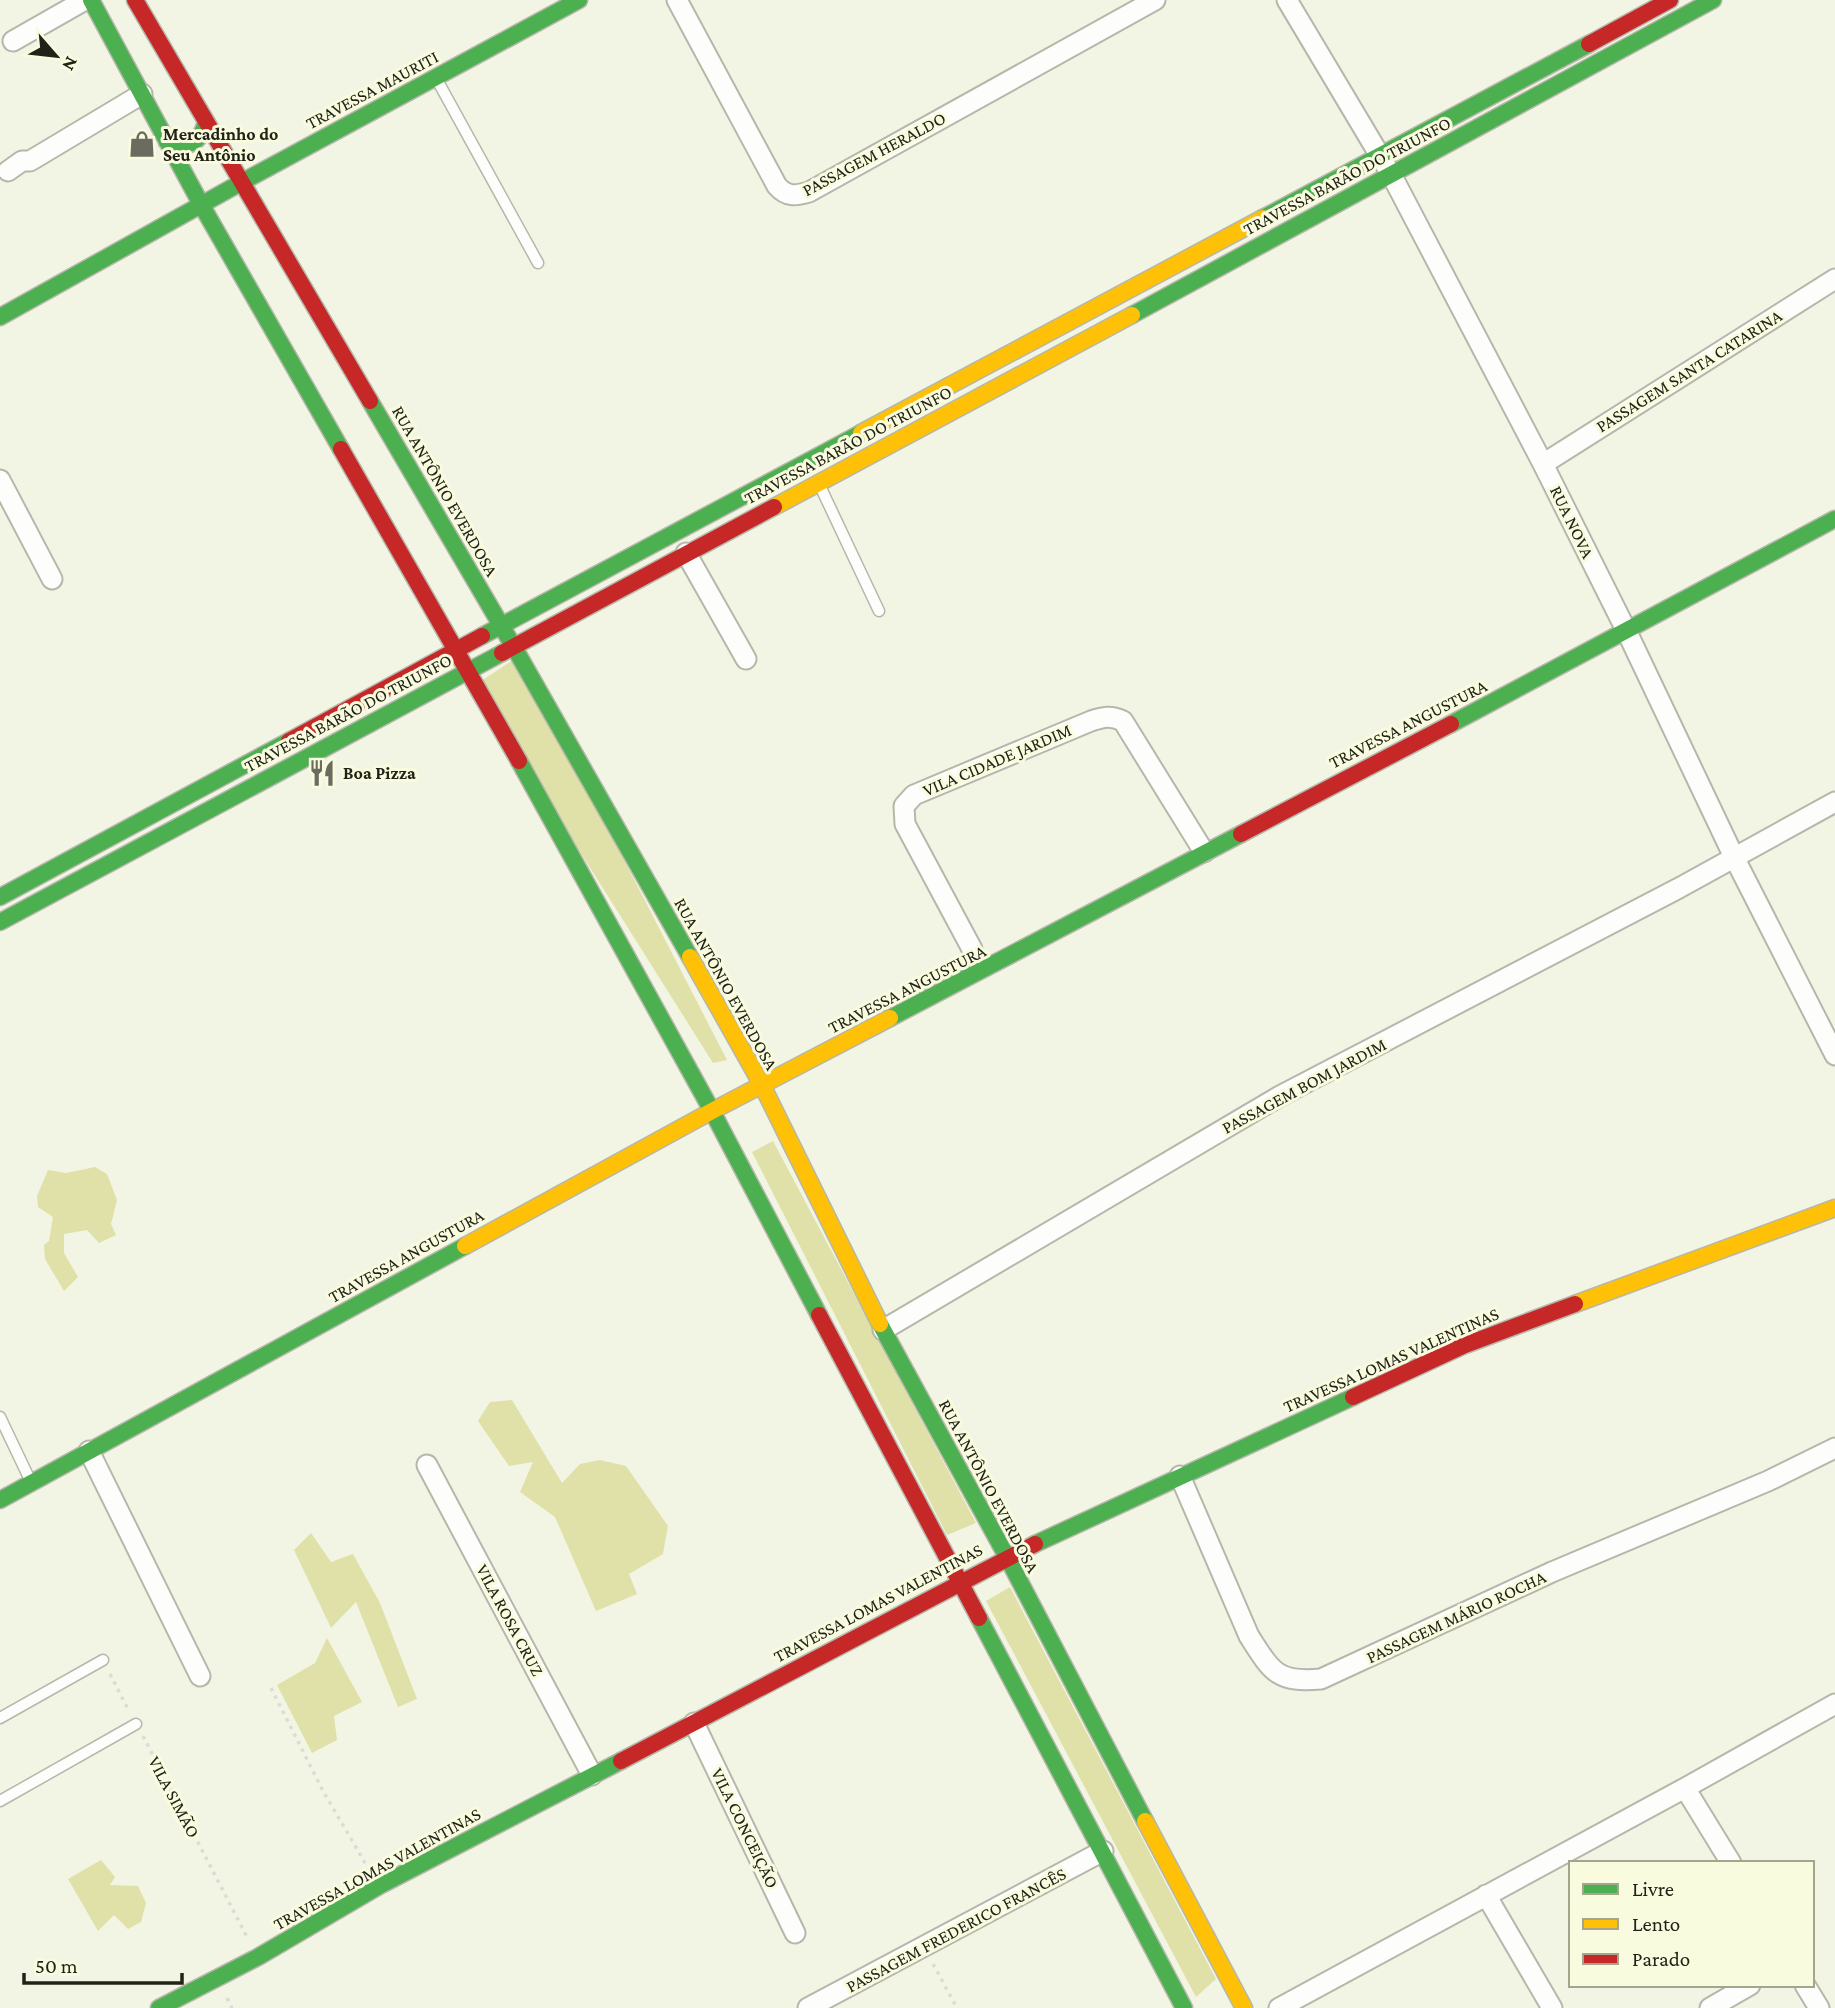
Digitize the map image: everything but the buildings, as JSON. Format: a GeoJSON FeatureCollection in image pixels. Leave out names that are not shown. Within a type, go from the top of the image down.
{"type":"FeatureCollection","features":[{"type":"Feature","properties":{"kind":"street"},"geometry":{"type":"LineString","coordinates":[[13,41],[85,0]]}},
{"type":"Feature","properties":{"kind":"street"},"geometry":{"type":"LineString","coordinates":[[91,0],[202,206],[457,650],[712,1111],[1184,2008]]}},
{"type":"Feature","properties":{"kind":"street","name":"RUA ANTÔNIO EVERDOSA"},"geometry":{"type":"LineString","coordinates":[[135,0],[513,646],[761,1085],[883,1330],[1007,1557],[1244,2008]]}},
{"type":"Feature","properties":{"kind":"street","name":"TRAVESSA MAURITI"},"geometry":{"type":"LineString","coordinates":[[0,317],[242,182],[579,0]]}},
{"type":"Feature","properties":{"kind":"street","name":"PASSAGEM HERALDO"},"geometry":{"type":"LineString","coordinates":[[677,0],[777,186],[782,192],[797,195],[809,192],[1155,0]]}},
{"type":"Feature","properties":{"kind":"street","name":"RUA NOVA"},"geometry":{"type":"LineString","coordinates":[[1287,0],[1381,156],[1543,464],[1627,632],[1734,857],[1835,1055]]}},
{"type":"Feature","properties":{"kind":"street","name":"TRAVESSA BARÃO DO TRIUNFO"},"geometry":{"type":"LineString","coordinates":[[0,897],[1670,0]]}},
{"type":"Feature","properties":{"kind":"street","name":"TRAVESSA BARÃO DO TRIUNFO"},"geometry":{"type":"LineString","coordinates":[[0,922],[1191,281],[1392,176],[1713,0]]}},
{"type":"Feature","properties":{"kind":"street"},"geometry":{"type":"LineString","coordinates":[[1507,88],[1516,106]]}},
{"type":"Feature","properties":{"kind":"street"},"geometry":{"type":"LineString","coordinates":[[8,172],[22,161],[30,161],[142,94]]}},
{"type":"Feature","properties":{"kind":"street"},"geometry":{"type":"LineString","coordinates":[[167,142],[180,147],[193,145],[203,135],[206,122]]}},
{"type":"Feature","properties":{"kind":"street"},"geometry":{"type":"LineString","coordinates":[[1182,262],[1191,281]]}},
{"type":"Feature","properties":{"kind":"street","name":"PASSAGEM SANTA CATARINA"},"geometry":{"type":"LineString","coordinates":[[1543,464],[1835,279]]}},
{"type":"Feature","properties":{"kind":"street"},"geometry":{"type":"LineString","coordinates":[[914,405],[923,426]]}},
{"type":"Feature","properties":{"kind":"street"},"geometry":{"type":"LineString","coordinates":[[0,480],[52,579]]}},
{"type":"Feature","properties":{"kind":"street","name":"TRAVESSA ANGUSTURA"},"geometry":{"type":"LineString","coordinates":[[0,1500],[712,1111],[984,971],[1204,852],[1627,632],[1835,519]]}},
{"type":"Feature","properties":{"kind":"street"},"geometry":{"type":"LineString","coordinates":[[686,553],[746,659]]}},
{"type":"Feature","properties":{"kind":"street","name":"VILA CIDADE JARDIM"},"geometry":{"type":"LineString","coordinates":[[972,949],[905,824],[905,806],[914,795],[1091,721],[1104,716],[1115,717],[1123,721],[1204,852]]}},
{"type":"Feature","properties":{"kind":"street","name":"PASSAGEM BOM JARDIM"},"geometry":{"type":"LineString","coordinates":[[883,1330],[1280,1096],[1565,948],[1835,802]]}},
{"type":"Feature","properties":{"kind":"street"},"geometry":{"type":"LineString","coordinates":[[161,810],[171,830]]}},
{"type":"Feature","properties":{"kind":"street","name":"TRAVESSA LOMAS VALENTINAS"},"geometry":{"type":"LineString","coordinates":[[159,2008],[258,1957],[379,1886],[1007,1557],[1465,1345],[1835,1208]]}},
{"type":"Feature","properties":{"kind":"street","name":"PASSAGEM MÁRIO ROCHA"},"geometry":{"type":"LineString","coordinates":[[1180,1476],[1249,1636],[1276,1673],[1296,1682],[1321,1679],[1552,1572],[1768,1481],[1835,1448]]}},
{"type":"Feature","properties":{"kind":"street"},"geometry":{"type":"LineString","coordinates":[[89,1451],[200,1676]]}},
{"type":"Feature","properties":{"kind":"street","name":"VILA ROSA CRUZ"},"geometry":{"type":"LineString","coordinates":[[427,1465],[592,1774]]}},
{"type":"Feature","properties":{"kind":"street"},"geometry":{"type":"LineString","coordinates":[[1279,2008],[1835,1704]]}},
{"type":"Feature","properties":{"kind":"street","name":"VILA CONCEIÇÃO"},"geometry":{"type":"LineString","coordinates":[[694,1723],[795,1933]]}},
{"type":"Feature","properties":{"kind":"street"},"geometry":{"type":"LineString","coordinates":[[1685,1788],[1730,1861]]}},
{"type":"Feature","properties":{"kind":"street","name":"PASSAGEM FREDERICO FRANCÊS"},"geometry":{"type":"LineString","coordinates":[[808,2008],[1103,1851]]}},
{"type":"Feature","properties":{"kind":"street"},"geometry":{"type":"LineString","coordinates":[[1486,1895],[1552,2008]]}},
{"type":"Feature","properties":{"kind":"street"},"geometry":{"type":"LineString","coordinates":[[1710,2008],[1747,1987]]}},
{"type":"Feature","properties":{"kind":"street"},"geometry":{"type":"LineString","coordinates":[[1806,1987],[1819,2008]]}},
{"type":"Feature","properties":{"kind":"lane"},"geometry":{"type":"LineString","coordinates":[[436,77],[538,263]]}},
{"type":"Feature","properties":{"kind":"lane"},"geometry":{"type":"LineString","coordinates":[[818,482],[879,611]]}},
{"type":"Feature","properties":{"kind":"lane","name":"VILA CIDADE JARDIM"},"geometry":{"type":"LineString","coordinates":[[972,949],[984,971]]}},
{"type":"Feature","properties":{"kind":"lane"},"geometry":{"type":"LineString","coordinates":[[0,1417],[31,1482]]}},
{"type":"Feature","properties":{"kind":"lane"},"geometry":{"type":"LineString","coordinates":[[0,1718],[103,1660]]}},
{"type":"Feature","properties":{"kind":"lane"},"geometry":{"type":"LineString","coordinates":[[0,1801],[136,1724]]}},
{"type":"Feature","properties":{"kind":"path","name":"VILA SIMÃO"},"geometry":{"type":"LineString","coordinates":[[103,1660],[246,1934]]}},
{"type":"Feature","properties":{"kind":"path"},"geometry":{"type":"LineString","coordinates":[[271,1688],[323,1791],[365,1862]]}},
{"type":"Feature","properties":{"kind":"path"},"geometry":{"type":"LineString","coordinates":[[924,1947],[957,2008]]}},
{"type":"Feature","properties":{"kind":"path"},"geometry":{"type":"LineString","coordinates":[[229,2001],[232,2008]]}},
{"type":"Feature","properties":{"kind":"green space"},"geometry":{"type":"Polygon","coordinates":[[[519,656],[727,1060],[713,1063],[475,685],[519,656]]]}},
{"type":"Feature","properties":{"kind":"green space"},"geometry":{"type":"Polygon","coordinates":[[[773,1141],[976,1523],[947,1535],[752,1152],[773,1141]]]}},
{"type":"Feature","properties":{"kind":"green space"},"geometry":{"type":"Polygon","coordinates":[[[95,1167],[107,1174],[117,1200],[111,1224],[116,1235],[99,1243],[87,1230],[64,1234],[64,1253],[78,1277],[64,1291],[45,1259],[44,1245],[49,1241],[53,1217],[38,1207],[37,1196],[48,1170],[66,1173],[95,1167]]]}},
{"type":"Feature","properties":{"kind":"green space"},"geometry":{"type":"Polygon","coordinates":[[[512,1400],[562,1483],[580,1464],[600,1460],[626,1466],[668,1526],[663,1554],[629,1574],[637,1594],[596,1611],[555,1517],[520,1492],[533,1462],[509,1466],[478,1421],[490,1402],[512,1400]]]}},
{"type":"Feature","properties":{"kind":"green space"},"geometry":{"type":"Polygon","coordinates":[[[311,1533],[331,1562],[353,1554],[380,1603],[417,1699],[398,1707],[356,1602],[331,1628],[294,1550],[311,1533]]]}},
{"type":"Feature","properties":{"kind":"green space"},"geometry":{"type":"Polygon","coordinates":[[[1010,1587],[1216,1979],[1196,1997],[986,1601],[1010,1587]]]}},
{"type":"Feature","properties":{"kind":"green space"},"geometry":{"type":"Polygon","coordinates":[[[327,1638],[362,1702],[334,1716],[337,1740],[312,1753],[277,1685],[315,1663],[327,1638]]]}},
{"type":"Feature","properties":{"kind":"green space"},"geometry":{"type":"Polygon","coordinates":[[[101,1860],[115,1877],[110,1885],[138,1886],[146,1903],[141,1922],[128,1929],[114,1915],[98,1931],[68,1879],[101,1860]]]}},
{"type":"Feature","properties":{"kind":"traffic: fast"},"geometry":{"type":"LineString","coordinates":[[91,0],[202,206],[341,449]]}},
{"type":"Feature","properties":{"kind":"traffic: fast"},"geometry":{"type":"LineString","coordinates":[[0,317],[242,182],[579,0]]}},
{"type":"Feature","properties":{"kind":"traffic: fast"},"geometry":{"type":"LineString","coordinates":[[1132,315],[1713,0]]}},
{"type":"Feature","properties":{"kind":"traffic: fast"},"geometry":{"type":"LineString","coordinates":[[1263,218],[1589,44]]}},
{"type":"Feature","properties":{"kind":"traffic: fast"},"geometry":{"type":"LineString","coordinates":[[167,142],[181,145],[192,143],[197,140],[206,122]]}},
{"type":"Feature","properties":{"kind":"traffic: fast"},"geometry":{"type":"LineString","coordinates":[[370,401],[690,957]]}},
{"type":"Feature","properties":{"kind":"traffic: fast"},"geometry":{"type":"LineString","coordinates":[[482,636],[861,433]]}},
{"type":"Feature","properties":{"kind":"traffic: fast"},"geometry":{"type":"LineString","coordinates":[[1451,724],[1835,519]]}},
{"type":"Feature","properties":{"kind":"traffic: fast"},"geometry":{"type":"LineString","coordinates":[[0,922],[502,653]]}},
{"type":"Feature","properties":{"kind":"traffic: fast"},"geometry":{"type":"LineString","coordinates":[[0,897],[289,741]]}},
{"type":"Feature","properties":{"kind":"traffic: fast"},"geometry":{"type":"LineString","coordinates":[[519,761],[712,1111],[819,1315]]}},
{"type":"Feature","properties":{"kind":"traffic: fast"},"geometry":{"type":"LineString","coordinates":[[890,1018],[1241,834]]}},
{"type":"Feature","properties":{"kind":"traffic: fast"},"geometry":{"type":"LineString","coordinates":[[0,1500],[465,1246]]}},
{"type":"Feature","properties":{"kind":"traffic: fast"},"geometry":{"type":"LineString","coordinates":[[880,1324],[1007,1557],[1145,1821]]}},
{"type":"Feature","properties":{"kind":"traffic: fast"},"geometry":{"type":"LineString","coordinates":[[1035,1544],[1353,1397]]}},
{"type":"Feature","properties":{"kind":"traffic: fast"},"geometry":{"type":"LineString","coordinates":[[979,1618],[1184,2008]]}},
{"type":"Feature","properties":{"kind":"traffic: fast"},"geometry":{"type":"LineString","coordinates":[[159,2008],[258,1957],[379,1886],[621,1761]]}},
{"type":"Feature","properties":{"kind":"traffic: slow"},"geometry":{"type":"LineString","coordinates":[[861,433],[1263,218]]}},
{"type":"Feature","properties":{"kind":"traffic: slow"},"geometry":{"type":"LineString","coordinates":[[774,507],[1132,315]]}},
{"type":"Feature","properties":{"kind":"traffic: slow"},"geometry":{"type":"LineString","coordinates":[[690,957],[762,1085],[880,1324]]}},
{"type":"Feature","properties":{"kind":"traffic: slow"},"geometry":{"type":"LineString","coordinates":[[465,1246],[712,1111],[890,1018]]}},
{"type":"Feature","properties":{"kind":"traffic: slow"},"geometry":{"type":"LineString","coordinates":[[1575,1304],[1835,1208]]}},
{"type":"Feature","properties":{"kind":"traffic: slow"},"geometry":{"type":"LineString","coordinates":[[1145,1821],[1244,2008]]}},
{"type":"Feature","properties":{"kind":"traffic: jam"},"geometry":{"type":"LineString","coordinates":[[135,0],[370,401]]}},
{"type":"Feature","properties":{"kind":"traffic: jam"},"geometry":{"type":"LineString","coordinates":[[1589,44],[1670,0]]}},
{"type":"Feature","properties":{"kind":"traffic: jam"},"geometry":{"type":"LineString","coordinates":[[341,449],[519,761]]}},
{"type":"Feature","properties":{"kind":"traffic: jam"},"geometry":{"type":"LineString","coordinates":[[502,653],[774,507]]}},
{"type":"Feature","properties":{"kind":"traffic: jam"},"geometry":{"type":"LineString","coordinates":[[289,741],[482,636]]}},
{"type":"Feature","properties":{"kind":"traffic: jam"},"geometry":{"type":"LineString","coordinates":[[1241,834],[1451,724]]}},
{"type":"Feature","properties":{"kind":"traffic: jam"},"geometry":{"type":"LineString","coordinates":[[1353,1397],[1465,1345],[1575,1304]]}},
{"type":"Feature","properties":{"kind":"traffic: jam"},"geometry":{"type":"LineString","coordinates":[[819,1315],[979,1618]]}},
{"type":"Feature","properties":{"kind":"traffic: jam"},"geometry":{"type":"LineString","coordinates":[[621,1761],[1035,1544]]}},
{"type":"Feature","properties":{"kind":"place","name":"Mercadinho do Seu Antônio"},"geometry":{"type":"Point","coordinates":[142,144]}},
{"type":"Feature","properties":{"kind":"place","name":"Boa Pizza"},"geometry":{"type":"Point","coordinates":[322,773]}}]}
